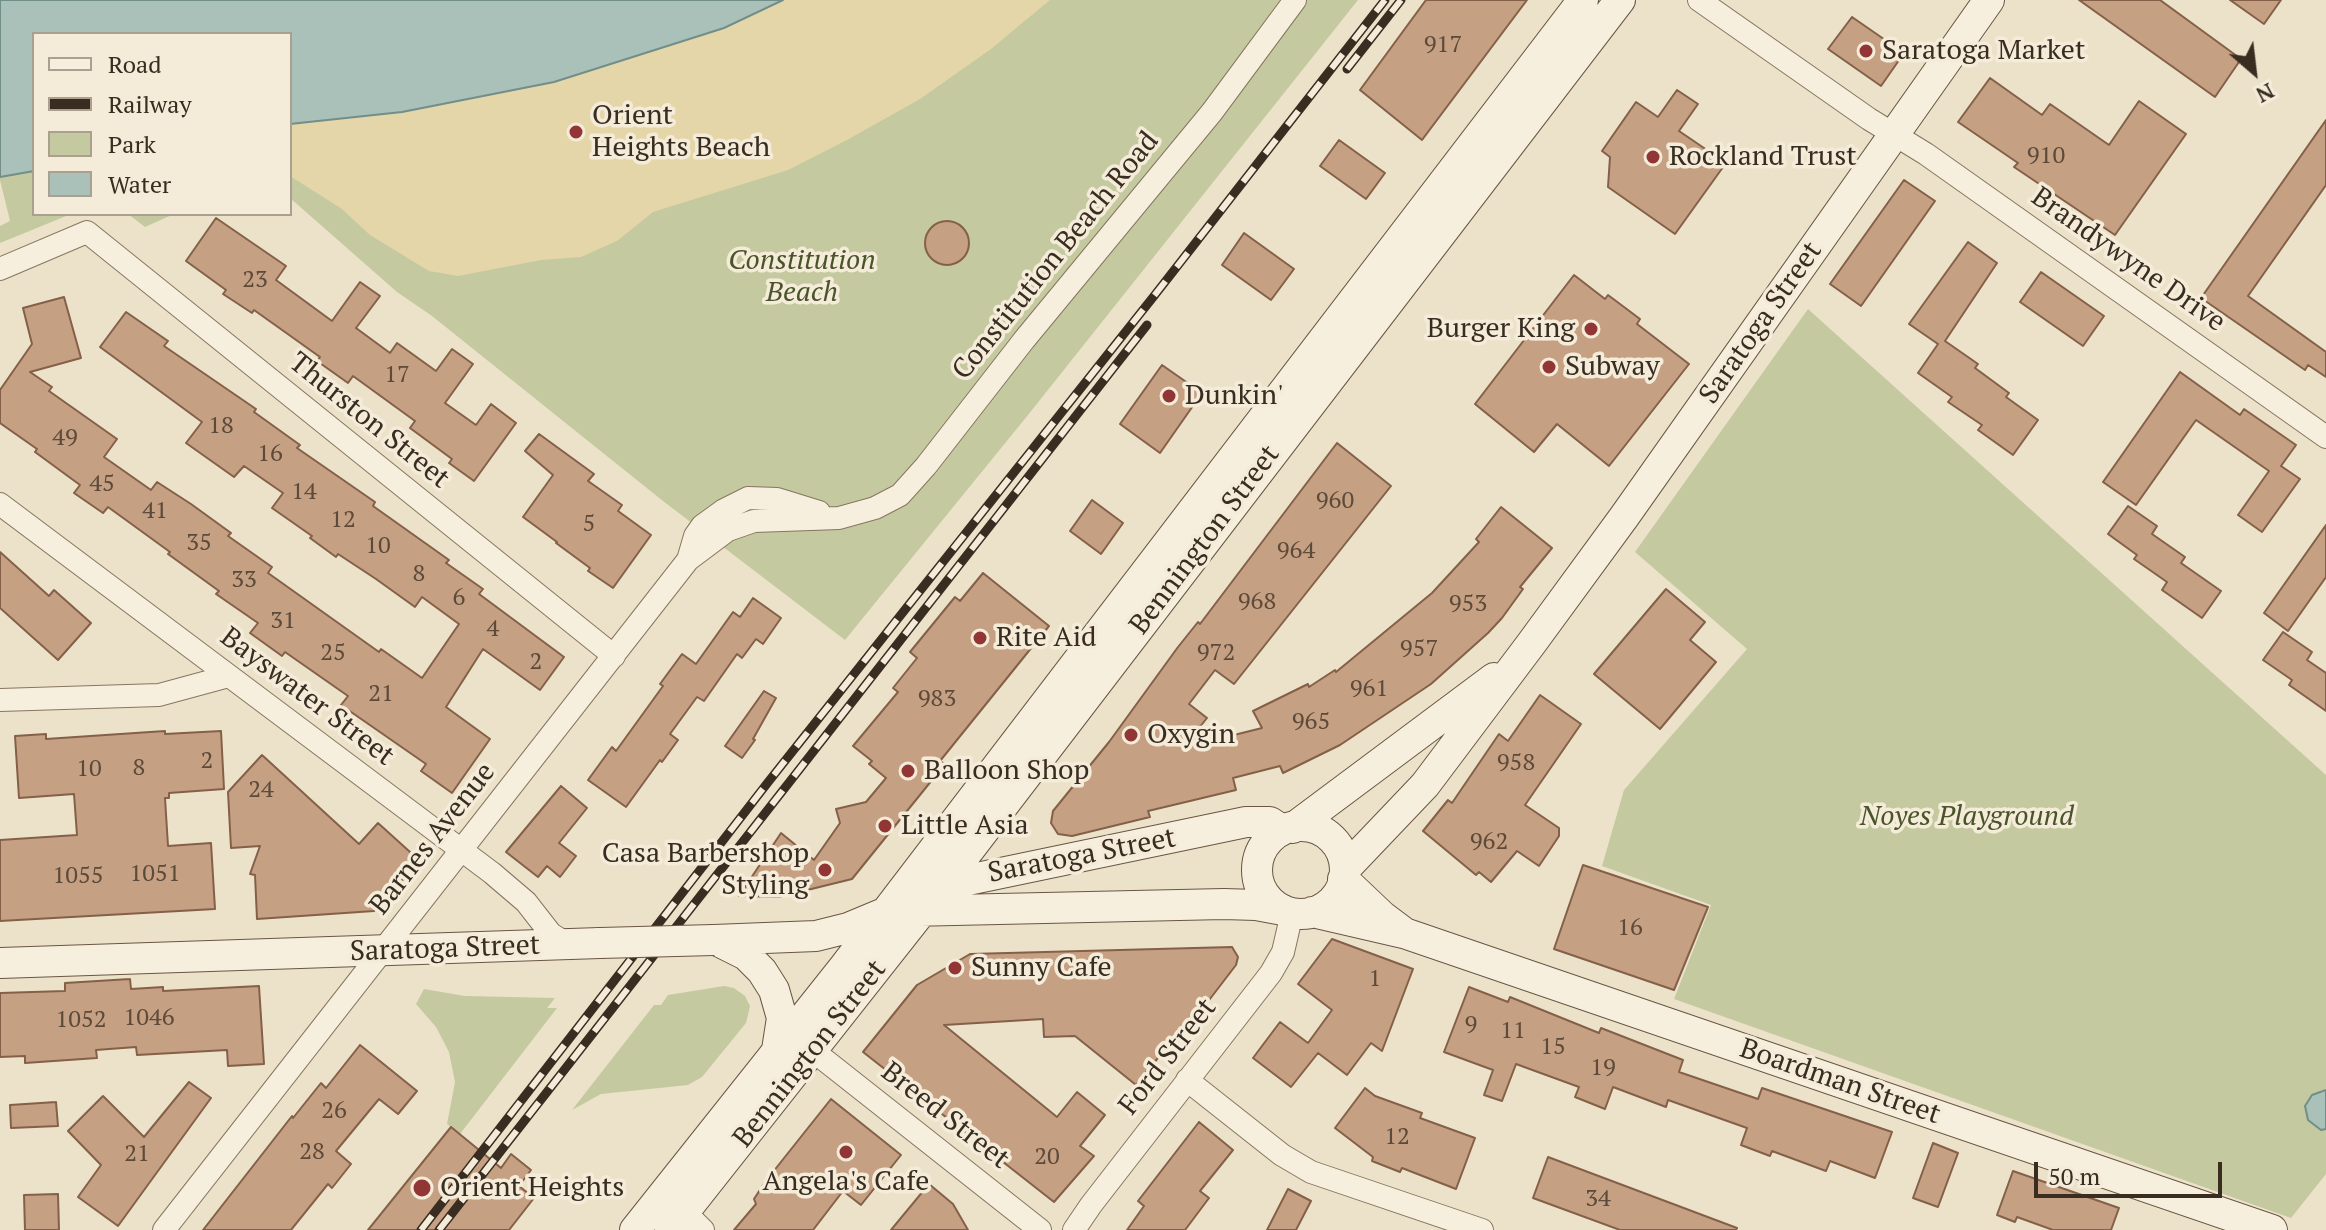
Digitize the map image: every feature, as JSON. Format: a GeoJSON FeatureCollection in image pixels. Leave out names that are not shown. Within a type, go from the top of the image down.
{"type":"FeatureCollection","features":[{"type":"Feature","properties":{"kind":"main road","name":"Bennington Street"},"geometry":{"type":"LineString","coordinates":[[1517,110],[1583,0]]}},
{"type":"Feature","properties":{"kind":"main road","name":"Bennington Street"},"geometry":{"type":"LineString","coordinates":[[681,1216],[776,1050],[886,912],[1348,306],[1423,232],[1517,110],[1620,0]]}},
{"type":"Feature","properties":{"kind":"main road","name":"Saratoga Street"},"geometry":{"type":"LineString","coordinates":[[1344,874],[1425,785],[1531,644],[1989,0]]}},
{"type":"Feature","properties":{"kind":"main road","name":"Bennington Street"},"geometry":{"type":"LineString","coordinates":[[635,1230],[681,1216],[923,910],[1371,324],[1423,232]]}},
{"type":"Feature","properties":{"kind":"main road"},"geometry":{"type":"LineString","coordinates":[[1348,306],[1371,324]]}},
{"type":"Feature","properties":{"kind":"main road","name":"Saratoga Street"},"geometry":{"type":"LineString","coordinates":[[0,963],[824,935],[886,912],[943,884],[1057,864],[1246,822],[1270,822],[1287,829],[1478,690],[1531,644]]}},
{"type":"Feature","properties":{"kind":"main road"},"geometry":{"type":"LineString","coordinates":[[1310,827],[1328,835],[1340,850],[1344,874],[1336,896],[1329,903],[1296,912],[1267,898],[1257,871],[1266,843],[1287,829],[1310,827]]}},
{"type":"Feature","properties":{"kind":"main road","name":"Boardman Street"},"geometry":{"type":"LineString","coordinates":[[1344,874],[1382,916],[1407,934]]}},
{"type":"Feature","properties":{"kind":"main road","name":"Saratoga Street"},"geometry":{"type":"LineString","coordinates":[[886,912],[1233,904],[1296,912]]}},
{"type":"Feature","properties":{"kind":"main road","name":"Boardman Street"},"geometry":{"type":"LineString","coordinates":[[1296,912],[1407,934],[2272,1230]]}},
{"type":"Feature","properties":{"kind":"main road"},"geometry":{"type":"LineString","coordinates":[[714,940],[731,945],[746,955],[768,980],[778,1000],[782,1018],[776,1050]]}},
{"type":"Feature","properties":{"kind":"street","name":"Constitution Beach Road"},"geometry":{"type":"LineString","coordinates":[[688,560],[728,530],[754,521],[839,518],[875,508],[900,495],[1212,112],[1295,0]]}},
{"type":"Feature","properties":{"kind":"street","name":"Brandywyne Drive"},"geometry":{"type":"LineString","coordinates":[[1699,0],[2326,437]]}},
{"type":"Feature","properties":{"kind":"street","name":"Thurston Street"},"geometry":{"type":"LineString","coordinates":[[0,269],[87,232],[614,656]]}},
{"type":"Feature","properties":{"kind":"street","name":"Bayswater Street"},"geometry":{"type":"LineString","coordinates":[[0,504],[462,851],[526,902],[555,938],[569,945]]}},
{"type":"Feature","properties":{"kind":"street","name":"Barnes Avenue"},"geometry":{"type":"LineString","coordinates":[[164,1230],[688,560]]}},
{"type":"Feature","properties":{"kind":"street"},"geometry":{"type":"LineString","coordinates":[[0,700],[159,695],[229,676]]}},
{"type":"Feature","properties":{"kind":"street","name":"Ford Street"},"geometry":{"type":"LineString","coordinates":[[1074,1230],[1277,964],[1296,912]]}},
{"type":"Feature","properties":{"kind":"street","name":"Breed Street"},"geometry":{"type":"LineString","coordinates":[[812,1050],[1040,1230]]}},
{"type":"Feature","properties":{"kind":"street"},"geometry":{"type":"LineString","coordinates":[[1187,1080],[1282,1155],[1311,1172],[1482,1230]]}},
{"type":"Feature","properties":{"kind":"green space","name":"Constitution Beach"},"geometry":{"type":"Polygon","coordinates":[[[783,0],[1358,0],[845,640],[663,501],[432,316],[397,292],[292,200],[292,124],[402,112],[724,28],[783,0]]]}},
{"type":"Feature","properties":{"kind":"green space"},"geometry":{"type":"Polygon","coordinates":[[[32,72],[32,216],[66,216],[0,243],[0,226],[10,221],[0,180],[0,80],[32,72]]]}},
{"type":"Feature","properties":{"kind":"green space"},"geometry":{"type":"Polygon","coordinates":[[[131,216],[170,216],[145,227],[131,216]]]}},
{"type":"Feature","properties":{"kind":"green space","name":"Noyes Playground"},"geometry":{"type":"Polygon","coordinates":[[[1808,309],[2326,775],[2326,1174],[2291,1218],[1674,999],[1711,905],[1602,866],[1624,790],[1747,649],[1635,552],[1808,309]]]}},
{"type":"Feature","properties":{"kind":"green space"},"geometry":{"type":"Polygon","coordinates":[[[724,986],[734,988],[745,996],[750,1006],[748,1015],[746,1023],[702,1077],[688,1085],[601,1094],[572,1110],[654,1005],[661,1005],[668,995],[724,986]]]}},
{"type":"Feature","properties":{"kind":"green space"},"geometry":{"type":"Polygon","coordinates":[[[424,989],[465,996],[555,998],[547,1008],[557,1008],[460,1134],[447,1124],[455,1082],[449,1052],[436,1027],[416,1004],[424,989]]]}},
{"type":"Feature","properties":{"kind":"sand","name":"Orient Heights Beach"},"geometry":{"type":"Polygon","coordinates":[[[783,0],[1050,0],[991,49],[920,99],[847,140],[788,170],[653,212],[617,241],[581,257],[541,260],[458,276],[429,271],[370,235],[342,209],[292,177],[292,124],[402,112],[724,28],[783,0]]]}},
{"type":"Feature","properties":{"kind":"water"},"geometry":{"type":"Polygon","coordinates":[[[0,0],[783,0],[724,28],[554,82],[402,112],[292,124],[292,32],[32,32],[32,171],[0,177],[0,0]]]}},
{"type":"Feature","properties":{"kind":"water"},"geometry":{"type":"Polygon","coordinates":[[[2326,1090],[2326,1129],[2321,1130],[2308,1120],[2305,1106],[2312,1095],[2326,1090]]]}},
{"type":"Feature","properties":{"kind":"building"},"geometry":{"type":"Polygon","coordinates":[[[1426,0],[1527,0],[1422,140],[1360,90],[1426,0]]]}},
{"type":"Feature","properties":{"kind":"building"},"geometry":{"type":"Polygon","coordinates":[[[2079,0],[2160,0],[2241,59],[2215,97],[2079,0]]]}},
{"type":"Feature","properties":{"kind":"building"},"geometry":{"type":"Polygon","coordinates":[[[2230,0],[2281,0],[2264,24],[2230,0]]]}},
{"type":"Feature","properties":{"kind":"building","name":"Saratoga Market"},"geometry":{"type":"Polygon","coordinates":[[[1852,17],[1904,53],[1881,86],[1828,49],[1852,17]]]}},
{"type":"Feature","properties":{"kind":"building"},"geometry":{"type":"Polygon","coordinates":[[[1990,78],[2042,115],[2050,104],[2109,145],[2139,101],[2186,134],[2115,235],[2014,167],[2018,163],[1958,122],[1990,78]]]}},
{"type":"Feature","properties":{"kind":"building"},"geometry":{"type":"Polygon","coordinates":[[[1677,90],[1698,104],[1679,131],[1726,163],[1675,234],[1608,187],[1610,157],[1602,151],[1636,102],[1658,117],[1677,90]]]}},
{"type":"Feature","properties":{"kind":"building"},"geometry":{"type":"Polygon","coordinates":[[[2326,120],[2326,185],[2248,296],[2326,352],[2326,377],[2308,365],[2305,370],[2201,298],[2326,120]]]}},
{"type":"Feature","properties":{"kind":"building"},"geometry":{"type":"Polygon","coordinates":[[[1339,140],[1385,173],[1366,199],[1320,166],[1339,140]]]}},
{"type":"Feature","properties":{"kind":"building"},"geometry":{"type":"Polygon","coordinates":[[[1904,180],[1935,201],[1861,306],[1830,284],[1904,180]]]}},
{"type":"Feature","properties":{"kind":"building"},"geometry":{"type":"Polygon","coordinates":[[[216,218],[286,266],[276,280],[332,321],[360,282],[380,296],[356,328],[390,353],[397,343],[436,371],[452,349],[473,364],[445,403],[476,425],[491,404],[516,423],[474,481],[449,463],[452,459],[410,428],[415,421],[353,376],[348,383],[317,361],[320,357],[254,310],[252,313],[223,294],[226,290],[186,261],[216,218]]]}},
{"type":"Feature","properties":{"kind":"building"},"geometry":{"type":"Polygon","coordinates":[[[947,221],[963,227],[969,243],[963,259],[947,265],[931,259],[925,243],[931,227],[947,221]]]}},
{"type":"Feature","properties":{"kind":"building"},"geometry":{"type":"Polygon","coordinates":[[[1244,233],[1294,269],[1271,300],[1222,265],[1244,233]]]}},
{"type":"Feature","properties":{"kind":"building"},"geometry":{"type":"Polygon","coordinates":[[[1968,242],[1997,263],[1945,341],[1978,364],[1975,368],[2009,393],[2006,397],[2038,420],[2013,455],[1978,430],[1982,425],[1948,402],[1952,397],[1918,373],[1938,344],[1909,324],[1968,242]]]}},
{"type":"Feature","properties":{"kind":"building"},"geometry":{"type":"Polygon","coordinates":[[[2041,272],[2104,316],[2083,346],[2020,302],[2041,272]]]}},
{"type":"Feature","properties":{"kind":"building"},"geometry":{"type":"Polygon","coordinates":[[[1574,275],[1605,299],[1608,295],[1640,319],[1637,324],[1689,364],[1609,466],[1557,424],[1534,452],[1475,404],[1574,275]]]}},
{"type":"Feature","properties":{"kind":"building"},"geometry":{"type":"Polygon","coordinates":[[[64,297],[81,358],[30,372],[52,387],[49,391],[117,439],[104,457],[151,490],[157,482],[191,504],[231,533],[228,536],[272,567],[268,573],[379,652],[381,649],[422,678],[459,624],[422,597],[415,607],[310,538],[312,536],[272,508],[283,493],[244,466],[234,477],[186,443],[202,422],[100,347],[126,312],[168,341],[164,346],[256,409],[254,412],[300,445],[297,448],[375,502],[373,506],[449,560],[446,563],[483,589],[479,594],[564,657],[540,690],[483,649],[446,707],[490,739],[452,793],[421,771],[426,764],[341,705],[348,696],[285,652],[282,656],[250,633],[258,623],[216,594],[219,591],[108,507],[103,513],[74,493],[80,485],[0,423],[0,390],[32,344],[23,308],[64,297]]]}},
{"type":"Feature","properties":{"kind":"building"},"geometry":{"type":"Polygon","coordinates":[[[1162,365],[1202,393],[1160,453],[1120,424],[1162,365]]]}},
{"type":"Feature","properties":{"kind":"building"},"geometry":{"type":"Polygon","coordinates":[[[2180,372],[2240,415],[2244,409],[2296,445],[2281,466],[2300,479],[2262,532],[2238,515],[2269,471],[2196,420],[2136,505],[2103,482],[2180,372]]]}},
{"type":"Feature","properties":{"kind":"building"},"geometry":{"type":"Polygon","coordinates":[[[539,434],[594,474],[588,481],[622,505],[618,511],[651,535],[613,588],[523,517],[553,475],[525,451],[539,434]]]}},
{"type":"Feature","properties":{"kind":"building"},"geometry":{"type":"Polygon","coordinates":[[[1337,443],[1391,486],[1234,684],[1215,670],[1189,704],[1207,718],[1187,743],[1219,728],[1230,736],[1262,728],[1253,711],[1336,672],[1432,593],[1479,542],[1476,539],[1501,507],[1552,548],[1488,633],[1431,684],[1340,745],[1283,773],[1280,766],[1233,778],[1236,790],[1148,811],[1150,817],[1072,836],[1058,834],[1051,823],[1053,811],[1337,443]]]}},
{"type":"Feature","properties":{"kind":"building"},"geometry":{"type":"Polygon","coordinates":[[[1092,500],[1123,523],[1101,554],[1070,531],[1092,500]]]}},
{"type":"Feature","properties":{"kind":"building"},"geometry":{"type":"Polygon","coordinates":[[[2128,506],[2157,526],[2152,534],[2185,557],[2181,563],[2221,591],[2202,618],[2162,590],[2167,582],[2134,559],[2137,555],[2108,534],[2128,506]]]}},
{"type":"Feature","properties":{"kind":"building"},"geometry":{"type":"Polygon","coordinates":[[[2326,525],[2326,577],[2288,631],[2264,613],[2326,525]]]}},
{"type":"Feature","properties":{"kind":"building"},"geometry":{"type":"Polygon","coordinates":[[[0,552],[49,596],[54,590],[91,623],[58,660],[0,608],[0,552]]]}},
{"type":"Feature","properties":{"kind":"building"},"geometry":{"type":"Polygon","coordinates":[[[983,573],[1049,626],[940,761],[945,764],[852,879],[779,897],[739,896],[781,833],[814,860],[840,823],[836,809],[866,802],[886,778],[869,764],[872,761],[853,746],[898,692],[893,688],[917,658],[910,652],[955,597],[960,601],[983,573]]]}},
{"type":"Feature","properties":{"kind":"building"},"geometry":{"type":"Polygon","coordinates":[[[1666,589],[1705,622],[1690,640],[1716,662],[1660,729],[1594,674],[1666,589]]]}},
{"type":"Feature","properties":{"kind":"building"},"geometry":{"type":"Polygon","coordinates":[[[753,598],[781,618],[763,644],[756,639],[742,658],[737,654],[704,701],[697,697],[670,734],[678,740],[626,807],[588,780],[612,747],[616,751],[682,654],[696,664],[733,612],[740,617],[753,598]]]}},
{"type":"Feature","properties":{"kind":"building"},"geometry":{"type":"Polygon","coordinates":[[[2283,632],[2312,652],[2307,660],[2326,673],[2326,711],[2289,685],[2292,680],[2263,660],[2283,632]]]}},
{"type":"Feature","properties":{"kind":"building"},"geometry":{"type":"Polygon","coordinates":[[[764,691],[776,698],[755,740],[742,758],[725,746],[764,691]]]}},
{"type":"Feature","properties":{"kind":"building"},"geometry":{"type":"Polygon","coordinates":[[[1540,695],[1581,724],[1525,805],[1559,828],[1559,836],[1539,866],[1517,851],[1491,882],[1479,872],[1476,875],[1423,831],[1448,800],[1452,803],[1499,734],[1508,741],[1540,695]]]}},
{"type":"Feature","properties":{"kind":"building"},"geometry":{"type":"Polygon","coordinates":[[[165,731],[165,734],[221,731],[224,789],[169,793],[169,798],[165,798],[168,846],[211,843],[215,909],[0,921],[0,840],[77,835],[74,794],[19,798],[15,736],[46,734],[46,739],[165,731]]]}},
{"type":"Feature","properties":{"kind":"building"},"geometry":{"type":"Polygon","coordinates":[[[262,755],[359,844],[378,823],[420,861],[374,911],[257,919],[255,875],[250,874],[260,846],[231,848],[228,792],[262,755]]]}},
{"type":"Feature","properties":{"kind":"building"},"geometry":{"type":"Polygon","coordinates":[[[561,786],[587,808],[559,843],[576,856],[560,877],[547,866],[538,877],[506,852],[561,786]]]}},
{"type":"Feature","properties":{"kind":"building"},"geometry":{"type":"Polygon","coordinates":[[[1583,865],[1708,907],[1674,990],[1554,949],[1583,865]]]}},
{"type":"Feature","properties":{"kind":"building"},"geometry":{"type":"Polygon","coordinates":[[[1332,939],[1413,969],[1382,1051],[1371,1043],[1347,1075],[1318,1053],[1291,1087],[1253,1058],[1280,1022],[1308,1043],[1332,1010],[1298,984],[1332,939]]]}},
{"type":"Feature","properties":{"kind":"building"},"geometry":{"type":"Polygon","coordinates":[[[1232,947],[1238,957],[1236,965],[1170,1051],[1166,1048],[1136,1085],[1075,1036],[1044,1037],[1043,1019],[944,1025],[1057,1117],[1077,1092],[1105,1115],[1080,1146],[1094,1156],[1054,1202],[863,1052],[917,985],[970,954],[1232,947]]]}},
{"type":"Feature","properties":{"kind":"building"},"geometry":{"type":"Polygon","coordinates":[[[130,979],[131,989],[163,987],[163,991],[259,986],[264,1064],[228,1066],[227,1050],[137,1055],[136,1047],[96,1050],[97,1058],[25,1063],[25,1056],[0,1057],[0,993],[65,991],[65,983],[130,979]]]}},
{"type":"Feature","properties":{"kind":"building"},"geometry":{"type":"Polygon","coordinates":[[[1469,987],[1508,1002],[1510,997],[1599,1033],[1601,1028],[1683,1060],[1679,1072],[1758,1099],[1762,1088],[1892,1132],[1875,1178],[1830,1161],[1826,1171],[1772,1151],[1770,1156],[1741,1145],[1747,1128],[1668,1100],[1666,1107],[1613,1087],[1605,1109],[1575,1097],[1579,1087],[1516,1064],[1502,1101],[1484,1095],[1493,1070],[1444,1052],[1469,987]]]}},
{"type":"Feature","properties":{"kind":"building"},"geometry":{"type":"Polygon","coordinates":[[[360,1045],[417,1091],[398,1114],[379,1099],[336,1151],[351,1164],[332,1188],[328,1184],[291,1230],[203,1230],[292,1116],[321,1083],[326,1088],[360,1045]]]}},
{"type":"Feature","properties":{"kind":"building"},"geometry":{"type":"Polygon","coordinates":[[[189,1082],[211,1098],[118,1226],[78,1197],[101,1165],[68,1131],[103,1096],[144,1137],[189,1082]]]}},
{"type":"Feature","properties":{"kind":"building"},"geometry":{"type":"Polygon","coordinates":[[[1365,1088],[1375,1096],[1422,1113],[1420,1118],[1475,1138],[1456,1189],[1402,1168],[1400,1172],[1372,1161],[1373,1157],[1335,1128],[1365,1088]]]}},
{"type":"Feature","properties":{"kind":"building"},"geometry":{"type":"Polygon","coordinates":[[[831,1099],[901,1155],[861,1205],[843,1191],[813,1230],[734,1230],[756,1204],[754,1199],[765,1182],[831,1099]]]}},
{"type":"Feature","properties":{"kind":"building"},"geometry":{"type":"Polygon","coordinates":[[[56,1102],[58,1126],[11,1128],[10,1105],[56,1102]]]}},
{"type":"Feature","properties":{"kind":"building"},"geometry":{"type":"Polygon","coordinates":[[[1199,1122],[1233,1150],[1200,1191],[1209,1198],[1185,1230],[1127,1230],[1144,1206],[1138,1201],[1199,1122]]]}},
{"type":"Feature","properties":{"kind":"building"},"geometry":{"type":"Polygon","coordinates":[[[451,1127],[501,1168],[511,1154],[531,1170],[519,1186],[534,1198],[509,1230],[368,1230],[451,1127]]]}},
{"type":"Feature","properties":{"kind":"building"},"geometry":{"type":"Polygon","coordinates":[[[1933,1143],[1958,1153],[1938,1207],[1913,1198],[1933,1143]]]}},
{"type":"Feature","properties":{"kind":"building"},"geometry":{"type":"Polygon","coordinates":[[[1548,1157],[1737,1228],[1620,1230],[1533,1198],[1548,1157]]]}},
{"type":"Feature","properties":{"kind":"building"},"geometry":{"type":"Polygon","coordinates":[[[2013,1171],[2119,1208],[2111,1230],[2053,1230],[2017,1217],[2015,1222],[1997,1215],[2013,1171]]]}},
{"type":"Feature","properties":{"kind":"building"},"geometry":{"type":"Polygon","coordinates":[[[929,1184],[953,1204],[968,1230],[891,1230],[929,1184]]]}},
{"type":"Feature","properties":{"kind":"building"},"geometry":{"type":"Polygon","coordinates":[[[1288,1189],[1311,1201],[1296,1230],[1267,1230],[1288,1189]]]}},
{"type":"Feature","properties":{"kind":"building"},"geometry":{"type":"Polygon","coordinates":[[[58,1194],[59,1230],[25,1230],[24,1195],[58,1194]]]}},
{"type":"Feature","properties":{"kind":"railway"},"geometry":{"type":"LineString","coordinates":[[421,1230],[769,781],[1385,0]]}},
{"type":"Feature","properties":{"kind":"railway"},"geometry":{"type":"LineString","coordinates":[[1347,69],[1401,0]]}},
{"type":"Feature","properties":{"kind":"railway"},"geometry":{"type":"LineString","coordinates":[[439,1230],[1147,325]]}},
{"type":"Feature","properties":{"kind":"place","name":"Saratoga Market"},"geometry":{"type":"Point","coordinates":[1866,51]}},
{"type":"Feature","properties":{"kind":"place","name":"Orient Heights Beach"},"geometry":{"type":"Point","coordinates":[576,132]}},
{"type":"Feature","properties":{"kind":"place","name":"Rockland Trust"},"geometry":{"type":"Point","coordinates":[1653,157]}},
{"type":"Feature","properties":{"kind":"place","name":"Burger King"},"geometry":{"type":"Point","coordinates":[1591,329]}},
{"type":"Feature","properties":{"kind":"place","name":"Subway"},"geometry":{"type":"Point","coordinates":[1549,367]}},
{"type":"Feature","properties":{"kind":"place","name":"Dunkin'"},"geometry":{"type":"Point","coordinates":[1169,396]}},
{"type":"Feature","properties":{"kind":"place","name":"Rite Aid"},"geometry":{"type":"Point","coordinates":[980,638]}},
{"type":"Feature","properties":{"kind":"place","name":"Oxygin"},"geometry":{"type":"Point","coordinates":[1131,735]}},
{"type":"Feature","properties":{"kind":"place","name":"Balloon Shop"},"geometry":{"type":"Point","coordinates":[908,771]}},
{"type":"Feature","properties":{"kind":"place","name":"Little Asia"},"geometry":{"type":"Point","coordinates":[885,826]}},
{"type":"Feature","properties":{"kind":"place","name":"Casa Barbershop Styling"},"geometry":{"type":"Point","coordinates":[825,870]}},
{"type":"Feature","properties":{"kind":"place","name":"Sunny Cafe"},"geometry":{"type":"Point","coordinates":[955,968]}},
{"type":"Feature","properties":{"kind":"place","name":"Angela's Cafe"},"geometry":{"type":"Point","coordinates":[846,1152]}},
{"type":"Feature","properties":{"kind":"place","name":"Orient Heights"},"geometry":{"type":"Point","coordinates":[422,1188]}}]}
